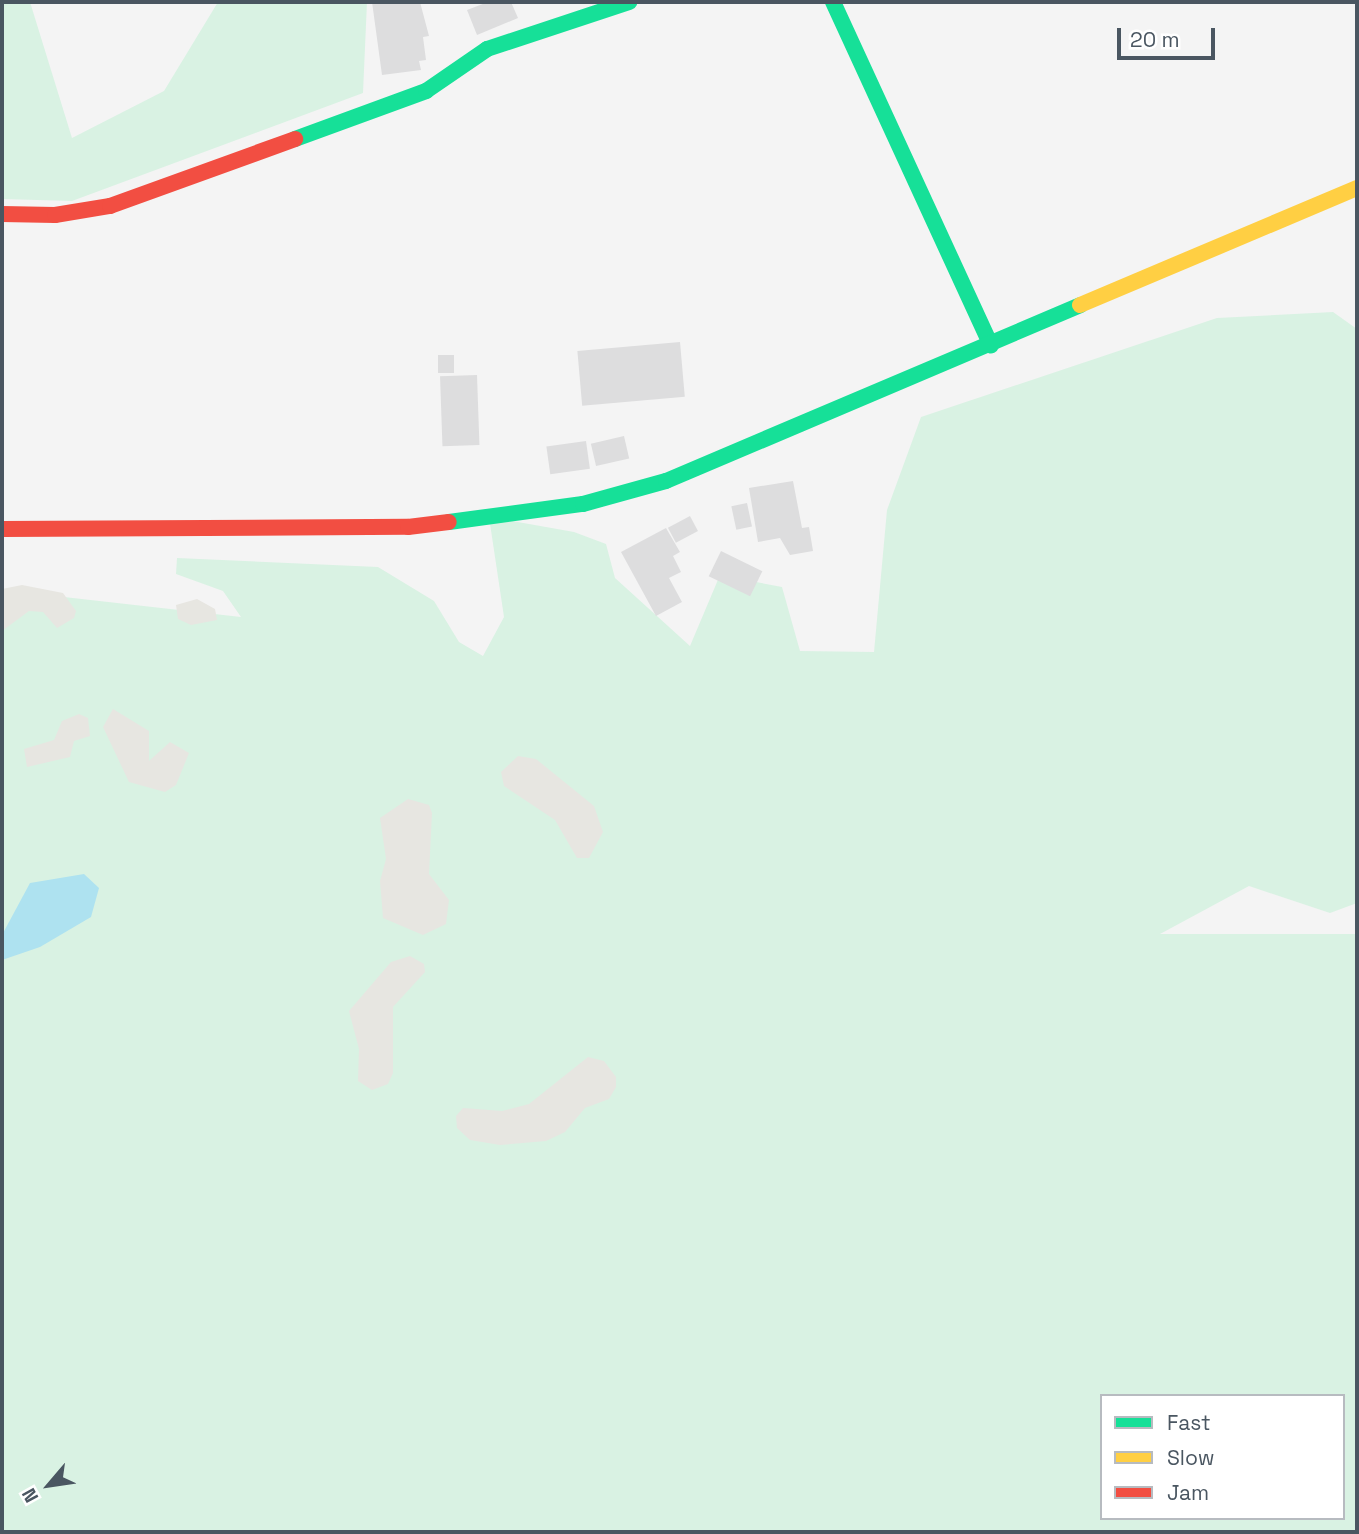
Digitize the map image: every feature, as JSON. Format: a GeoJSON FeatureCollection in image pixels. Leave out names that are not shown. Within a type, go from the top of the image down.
{"type":"FeatureCollection","features":[{"type":"Feature","properties":{"kind":"street"},"geometry":{"type":"LineString","coordinates":[[2,214],[55,215],[110,206],[426,91],[486,49],[629,2]]}},
{"type":"Feature","properties":{"kind":"street"},"geometry":{"type":"LineString","coordinates":[[833,2],[991,345]]}},
{"type":"Feature","properties":{"kind":"street"},"geometry":{"type":"LineString","coordinates":[[2,529],[408,527],[583,504],[666,481],[1357,188]]}},
{"type":"Feature","properties":{"kind":"green space"},"geometry":{"type":"Polygon","coordinates":[[[2,2],[30,2],[72,138],[164,91],[218,2],[367,2],[363,93],[72,201],[2,199],[2,2]]]}},
{"type":"Feature","properties":{"kind":"green space"},"geometry":{"type":"Polygon","coordinates":[[[1333,312],[1357,329],[1357,903],[1330,913],[1249,886],[1160,934],[1357,934],[1357,1532],[2,1532],[2,590],[241,617],[223,591],[176,574],[177,558],[378,567],[434,601],[459,642],[483,656],[504,617],[489,517],[574,532],[606,544],[615,578],[690,646],[720,575],[782,587],[800,651],[874,652],[887,510],[921,417],[1217,318],[1333,312]]]}},
{"type":"Feature","properties":{"kind":"sand"},"geometry":{"type":"Polygon","coordinates":[[[22,585],[63,593],[76,611],[74,618],[57,628],[43,612],[29,611],[2,631],[2,589],[22,585]]]}},
{"type":"Feature","properties":{"kind":"sand"},"geometry":{"type":"Polygon","coordinates":[[[197,599],[215,609],[217,620],[191,625],[178,619],[176,605],[197,599]]]}},
{"type":"Feature","properties":{"kind":"sand"},"geometry":{"type":"Polygon","coordinates":[[[113,709],[149,731],[149,761],[170,742],[189,753],[176,785],[165,792],[129,782],[103,727],[113,709]]]}},
{"type":"Feature","properties":{"kind":"sand"},"geometry":{"type":"Polygon","coordinates":[[[79,714],[88,718],[90,736],[74,741],[70,757],[27,767],[24,749],[54,740],[62,721],[79,714]]]}},
{"type":"Feature","properties":{"kind":"sand"},"geometry":{"type":"Polygon","coordinates":[[[518,756],[536,759],[594,806],[603,832],[589,858],[577,858],[555,820],[504,786],[501,772],[518,756]]]}},
{"type":"Feature","properties":{"kind":"sand"},"geometry":{"type":"Polygon","coordinates":[[[408,799],[429,805],[432,813],[429,874],[449,900],[446,924],[423,935],[383,918],[380,881],[386,859],[380,818],[408,799]]]}},
{"type":"Feature","properties":{"kind":"sand"},"geometry":{"type":"Polygon","coordinates":[[[410,956],[424,964],[425,972],[393,1007],[393,1073],[388,1084],[372,1090],[358,1081],[359,1049],[349,1011],[391,962],[410,956]]]}},
{"type":"Feature","properties":{"kind":"sand"},"geometry":{"type":"Polygon","coordinates":[[[588,1057],[604,1061],[616,1077],[616,1087],[609,1099],[585,1108],[565,1132],[546,1141],[500,1145],[470,1140],[457,1128],[456,1116],[463,1108],[502,1111],[529,1104],[588,1057]]]}},
{"type":"Feature","properties":{"kind":"water"},"geometry":{"type":"Polygon","coordinates":[[[84,874],[99,888],[91,917],[40,947],[2,960],[2,935],[30,883],[84,874]]]}},
{"type":"Feature","properties":{"kind":"building"},"geometry":{"type":"Polygon","coordinates":[[[372,2],[420,2],[429,36],[423,37],[426,60],[419,61],[421,70],[382,75],[372,2]]]}},
{"type":"Feature","properties":{"kind":"building"},"geometry":{"type":"Polygon","coordinates":[[[488,2],[511,2],[518,18],[477,35],[467,10],[488,2]]]}},
{"type":"Feature","properties":{"kind":"building"},"geometry":{"type":"Polygon","coordinates":[[[680,342],[685,397],[582,406],[577,351],[680,342]]]}},
{"type":"Feature","properties":{"kind":"building"},"geometry":{"type":"Polygon","coordinates":[[[438,355],[454,355],[454,373],[438,373],[438,355]]]}},
{"type":"Feature","properties":{"kind":"building"},"geometry":{"type":"Polygon","coordinates":[[[477,375],[479,445],[442,446],[440,376],[477,375]]]}},
{"type":"Feature","properties":{"kind":"building"},"geometry":{"type":"Polygon","coordinates":[[[624,436],[629,458],[596,466],[591,444],[624,436]]]}},
{"type":"Feature","properties":{"kind":"building"},"geometry":{"type":"Polygon","coordinates":[[[586,441],[590,469],[550,474],[546,447],[586,441]]]}},
{"type":"Feature","properties":{"kind":"building"},"geometry":{"type":"Polygon","coordinates":[[[793,481],[802,528],[809,527],[813,551],[790,555],[780,538],[758,542],[749,488],[793,481]]]}},
{"type":"Feature","properties":{"kind":"building"},"geometry":{"type":"Polygon","coordinates":[[[747,503],[752,526],[736,530],[731,506],[747,503]]]}},
{"type":"Feature","properties":{"kind":"building"},"geometry":{"type":"Polygon","coordinates":[[[690,516],[698,531],[676,543],[668,528],[690,516]]]}},
{"type":"Feature","properties":{"kind":"building"},"geometry":{"type":"Polygon","coordinates":[[[666,528],[680,552],[673,556],[681,572],[669,578],[682,602],[656,616],[621,552],[666,528]]]}},
{"type":"Feature","properties":{"kind":"building"},"geometry":{"type":"Polygon","coordinates":[[[721,551],[762,571],[750,596],[709,576],[721,551]]]}},
{"type":"Feature","properties":{"kind":"traffic: fast"},"geometry":{"type":"LineString","coordinates":[[295,139],[426,91],[487,49],[629,2]]}},
{"type":"Feature","properties":{"kind":"traffic: fast"},"geometry":{"type":"LineString","coordinates":[[833,2],[991,345]]}},
{"type":"Feature","properties":{"kind":"traffic: fast"},"geometry":{"type":"LineString","coordinates":[[449,522],[583,504],[666,481],[1080,305]]}},
{"type":"Feature","properties":{"kind":"traffic: slow"},"geometry":{"type":"LineString","coordinates":[[1080,305],[1357,188]]}},
{"type":"Feature","properties":{"kind":"traffic: jam"},"geometry":{"type":"LineString","coordinates":[[2,214],[55,215],[110,206],[295,139]]}},
{"type":"Feature","properties":{"kind":"traffic: jam"},"geometry":{"type":"LineString","coordinates":[[2,529],[408,527],[449,522]]}}]}
